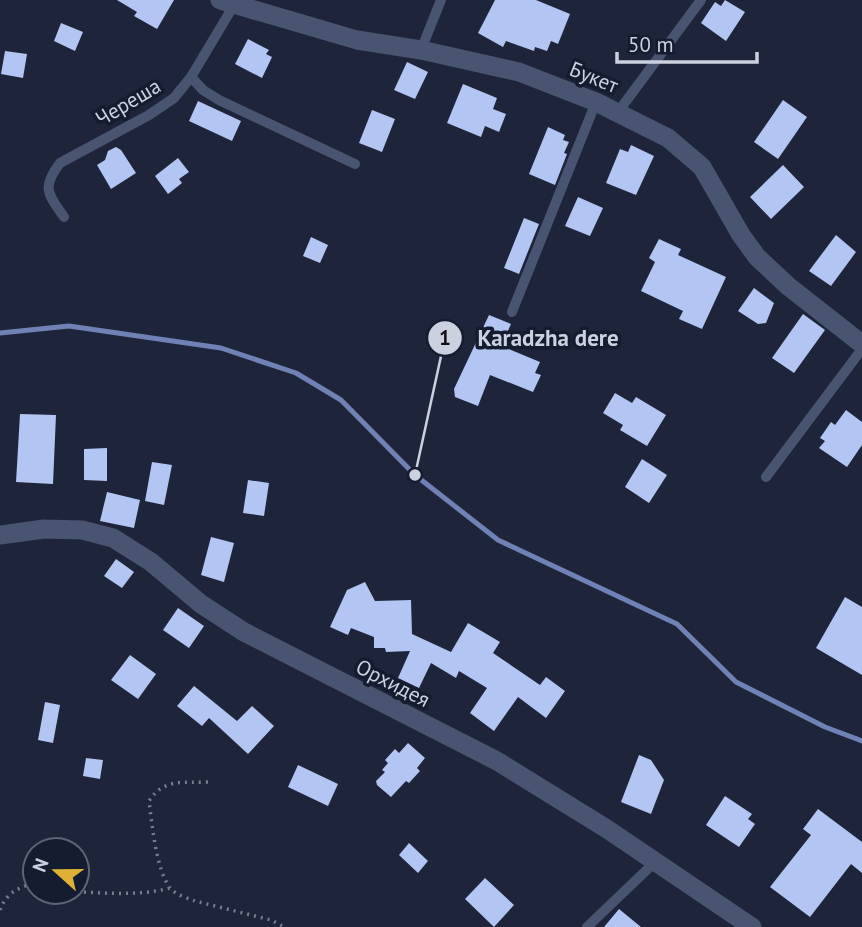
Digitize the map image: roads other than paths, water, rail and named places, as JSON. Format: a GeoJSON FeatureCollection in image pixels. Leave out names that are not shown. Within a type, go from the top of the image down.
{"type":"FeatureCollection","features":[{"type":"Feature","properties":{"kind":"street","name":"Букет"},"geometry":{"type":"LineString","coordinates":[[227,2],[259,5],[357,40],[421,50],[519,72],[596,102],[668,138],[702,167],[741,235],[757,257],[862,346]]}},
{"type":"Feature","properties":{"kind":"street","name":"Орхидея"},"geometry":{"type":"LineString","coordinates":[[0,534],[44,529],[82,530],[113,538],[151,562],[201,604],[244,632],[497,761],[607,829],[752,927]]}},
{"type":"Feature","properties":{"kind":"lane"},"geometry":{"type":"LineString","coordinates":[[421,50],[441,0]]}},
{"type":"Feature","properties":{"kind":"lane"},"geometry":{"type":"LineString","coordinates":[[618,112],[701,0]]}},
{"type":"Feature","properties":{"kind":"lane","name":"Череша"},"geometry":{"type":"LineString","coordinates":[[64,217],[49,195],[47,185],[51,174],[60,163],[149,115],[174,98],[191,77],[227,2]]}},
{"type":"Feature","properties":{"kind":"lane"},"geometry":{"type":"LineString","coordinates":[[191,77],[203,90],[219,100],[355,164]]}},
{"type":"Feature","properties":{"kind":"lane"},"geometry":{"type":"LineString","coordinates":[[512,312],[596,102]]}},
{"type":"Feature","properties":{"kind":"lane"},"geometry":{"type":"LineString","coordinates":[[766,477],[862,346]]}},
{"type":"Feature","properties":{"kind":"lane"},"geometry":{"type":"LineString","coordinates":[[587,927],[654,863]]}},
{"type":"Feature","properties":{"kind":"waterway"},"geometry":{"type":"LineString","coordinates":[[0,333],[69,326],[221,348],[296,373],[341,400],[415,475],[498,540],[677,624],[736,682],[825,727],[862,741]]}},
{"type":"Feature","properties":{"kind":"place","name":"Karadzha dere"},"geometry":{"type":"Point","coordinates":[415,475]}}]}
